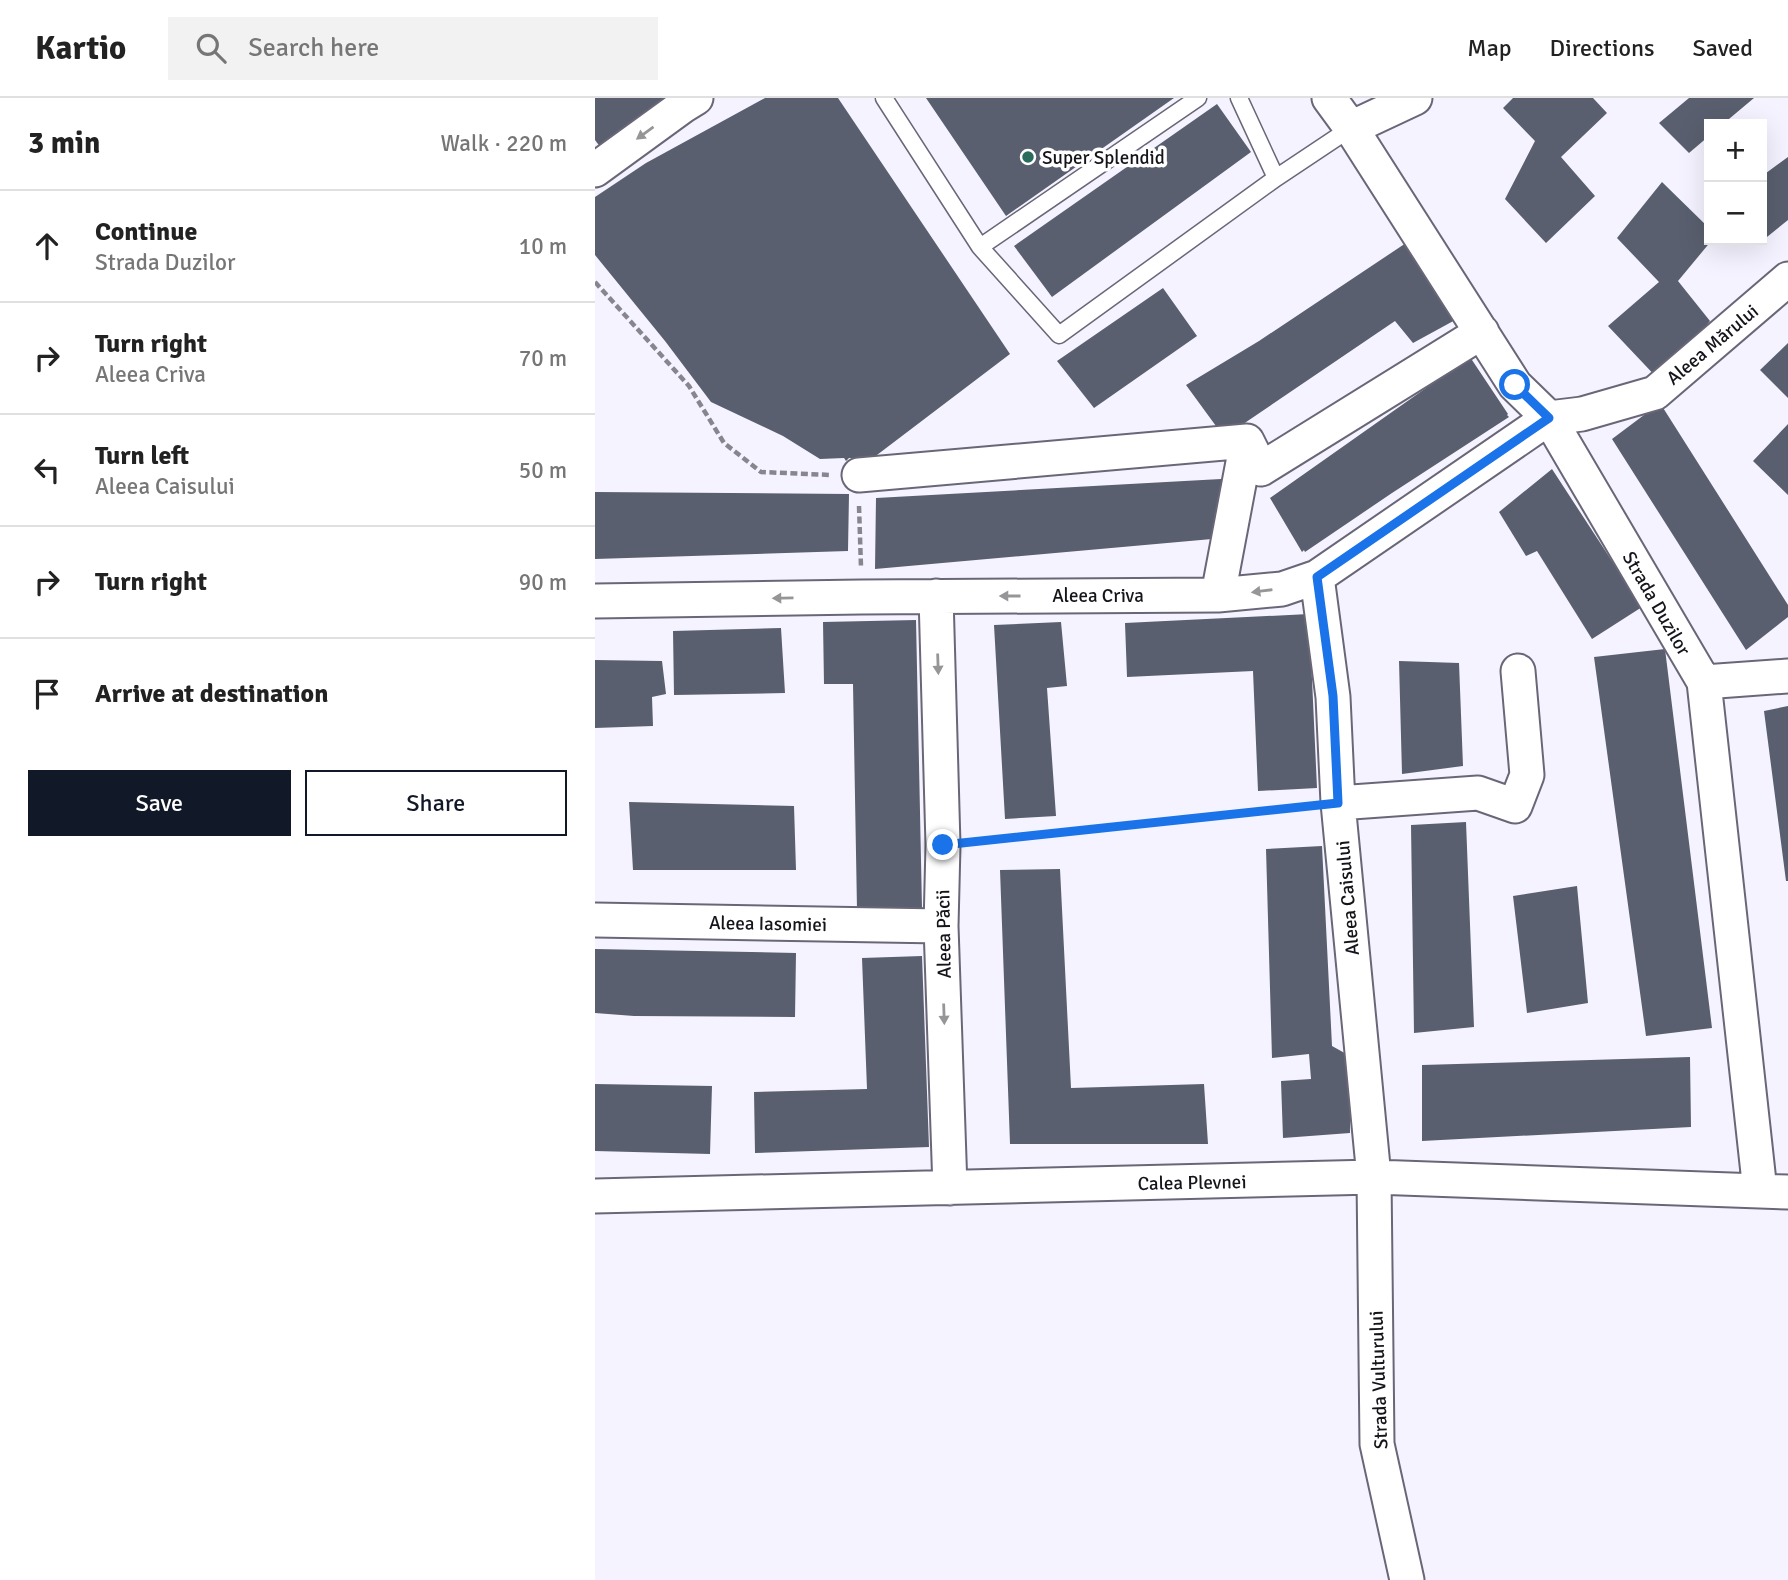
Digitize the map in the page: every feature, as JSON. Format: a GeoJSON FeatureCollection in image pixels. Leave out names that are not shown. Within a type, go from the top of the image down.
{"type":"FeatureCollection","features":[{"type":"Feature","properties":{"kind":"street"},"geometry":{"type":"LineString","coordinates":[[595,170],[696,98]]}},
{"type":"Feature","properties":{"kind":"street","name":"Strada Duzilor"},"geometry":{"type":"LineString","coordinates":[[1329,98],[1351,128],[1515,385],[1549,418],[1704,682],[1774,1191]]}},
{"type":"Feature","properties":{"kind":"street"},"geometry":{"type":"LineString","coordinates":[[1351,128],[1415,98]]}},
{"type":"Feature","properties":{"kind":"street","name":"Aleea Mărului"},"geometry":{"type":"LineString","coordinates":[[1549,418],[1582,414],[1654,393],[1788,279]]}},
{"type":"Feature","properties":{"kind":"street"},"geometry":{"type":"LineString","coordinates":[[1247,441],[1261,470],[1482,332]]}},
{"type":"Feature","properties":{"kind":"street","name":"Aleea Criva"},"geometry":{"type":"LineString","coordinates":[[595,601],[1218,595],[1282,589],[1317,577],[1549,418]]}},
{"type":"Feature","properties":{"kind":"street"},"geometry":{"type":"LineString","coordinates":[[859,475],[1247,441]]}},
{"type":"Feature","properties":{"kind":"street"},"geometry":{"type":"LineString","coordinates":[[1218,595],[1247,441]]}},
{"type":"Feature","properties":{"kind":"street","name":"Aleea Caisului"},"geometry":{"type":"LineString","coordinates":[[1317,577],[1333,696],[1338,803],[1374,1177]]}},
{"type":"Feature","properties":{"kind":"street","name":"Aleea Păcii"},"geometry":{"type":"LineString","coordinates":[[936,596],[943,845],[941,926],[950,1188]]}},
{"type":"Feature","properties":{"kind":"street"},"geometry":{"type":"LineString","coordinates":[[1338,803],[1478,793],[1515,806],[1527,775],[1518,671]]}},
{"type":"Feature","properties":{"kind":"street"},"geometry":{"type":"LineString","coordinates":[[1704,682],[1788,676]]}},
{"type":"Feature","properties":{"kind":"street","name":"Aleea Iasomiei"},"geometry":{"type":"LineString","coordinates":[[595,920],[941,926]]}},
{"type":"Feature","properties":{"kind":"street","name":"Calea Plevnei"},"geometry":{"type":"LineString","coordinates":[[595,1196],[1374,1177],[1774,1191]]}},
{"type":"Feature","properties":{"kind":"street","name":"Strada Vulturului"},"geometry":{"type":"LineString","coordinates":[[1374,1177],[1377,1444],[1406,1580]]}},
{"type":"Feature","properties":{"kind":"lane"},"geometry":{"type":"LineString","coordinates":[[884,98],[980,247],[1059,335],[1276,178],[1351,128]]}},
{"type":"Feature","properties":{"kind":"lane"},"geometry":{"type":"LineString","coordinates":[[980,247],[1198,98]]}},
{"type":"Feature","properties":{"kind":"lane"},"geometry":{"type":"LineString","coordinates":[[1239,98],[1276,178]]}},
{"type":"Feature","properties":{"kind":"path"},"geometry":{"type":"LineString","coordinates":[[595,282],[689,386],[724,443],[761,472],[859,475],[861,597]]}},
{"type":"Feature","properties":{"kind":"path"},"geometry":{"type":"LineString","coordinates":[[943,845],[1338,803]]}},
{"type":"Feature","properties":{"kind":"building"},"geometry":{"type":"Polygon","coordinates":[[[595,98],[673,98],[604,152],[595,140],[595,98]]]}},
{"type":"Feature","properties":{"kind":"building"},"geometry":{"type":"Polygon","coordinates":[[[765,98],[838,98],[1010,354],[873,458],[849,458],[846,461],[844,458],[820,459],[783,436],[711,402],[595,255],[595,197],[646,163],[765,98]]]}},
{"type":"Feature","properties":{"kind":"building","name":"Super Splendid"},"geometry":{"type":"Polygon","coordinates":[[[926,98],[1174,98],[1006,216],[926,98]]]}},
{"type":"Feature","properties":{"kind":"building"},"geometry":{"type":"Polygon","coordinates":[[[1513,98],[1593,98],[1607,113],[1561,157],[1595,196],[1546,243],[1505,199],[1535,141],[1503,108],[1513,98]]]}},
{"type":"Feature","properties":{"kind":"building"},"geometry":{"type":"Polygon","coordinates":[[[1689,98],[1754,98],[1729,119],[1704,119],[1704,140],[1689,153],[1659,123],[1689,98]]]}},
{"type":"Feature","properties":{"kind":"building"},"geometry":{"type":"Polygon","coordinates":[[[1217,104],[1251,152],[1052,297],[1014,246],[1217,104]]]}},
{"type":"Feature","properties":{"kind":"building"},"geometry":{"type":"Polygon","coordinates":[[[1788,157],[1788,220],[1767,237],[1767,182],[1767,172],[1788,157]]]}},
{"type":"Feature","properties":{"kind":"building"},"geometry":{"type":"Polygon","coordinates":[[[1662,182],[1704,223],[1704,245],[1708,245],[1678,281],[1710,321],[1661,382],[1608,326],[1659,282],[1617,238],[1662,182]]]}},
{"type":"Feature","properties":{"kind":"building"},"geometry":{"type":"Polygon","coordinates":[[[1409,241],[1457,319],[1413,343],[1395,321],[1224,437],[1186,385],[1259,341],[1409,241]]]}},
{"type":"Feature","properties":{"kind":"building"},"geometry":{"type":"Polygon","coordinates":[[[1163,288],[1197,336],[1094,408],[1057,361],[1163,288]]]}},
{"type":"Feature","properties":{"kind":"building"},"geometry":{"type":"Polygon","coordinates":[[[1788,343],[1788,398],[1760,370],[1788,343]]]}},
{"type":"Feature","properties":{"kind":"building"},"geometry":{"type":"Polygon","coordinates":[[[1470,357],[1509,417],[1302,552],[1270,498],[1470,357]]]}},
{"type":"Feature","properties":{"kind":"building"},"geometry":{"type":"Polygon","coordinates":[[[1660,403],[1788,605],[1788,617],[1746,650],[1612,439],[1660,403]]]}},
{"type":"Feature","properties":{"kind":"building"},"geometry":{"type":"Polygon","coordinates":[[[1788,424],[1788,495],[1753,461],[1788,424]]]}},
{"type":"Feature","properties":{"kind":"building"},"geometry":{"type":"Polygon","coordinates":[[[1552,469],[1642,607],[1592,639],[1537,551],[1526,556],[1499,512],[1552,469]]]}},
{"type":"Feature","properties":{"kind":"building"},"geometry":{"type":"Polygon","coordinates":[[[1221,479],[1222,525],[1212,539],[875,569],[876,498],[1221,479]]]}},
{"type":"Feature","properties":{"kind":"building"},"geometry":{"type":"Polygon","coordinates":[[[595,492],[849,494],[848,551],[595,559],[595,492]]]}},
{"type":"Feature","properties":{"kind":"building"},"geometry":{"type":"Polygon","coordinates":[[[1309,614],[1317,788],[1258,791],[1253,671],[1127,677],[1125,623],[1309,614]]]}},
{"type":"Feature","properties":{"kind":"building"},"geometry":{"type":"Polygon","coordinates":[[[916,620],[922,908],[857,909],[853,684],[824,684],[823,622],[916,620]]]}},
{"type":"Feature","properties":{"kind":"building"},"geometry":{"type":"Polygon","coordinates":[[[1061,622],[1067,686],[1047,688],[1056,816],[1005,819],[994,625],[1061,622]]]}},
{"type":"Feature","properties":{"kind":"building"},"geometry":{"type":"Polygon","coordinates":[[[781,628],[785,693],[674,695],[673,631],[781,628]]]}},
{"type":"Feature","properties":{"kind":"building"},"geometry":{"type":"Polygon","coordinates":[[[1665,649],[1712,1028],[1646,1036],[1594,657],[1665,649]]]}},
{"type":"Feature","properties":{"kind":"building"},"geometry":{"type":"Polygon","coordinates":[[[595,660],[662,661],[666,694],[652,697],[653,726],[595,728],[595,660]]]}},
{"type":"Feature","properties":{"kind":"building"},"geometry":{"type":"Polygon","coordinates":[[[1399,661],[1459,663],[1463,766],[1402,774],[1399,661]]]}},
{"type":"Feature","properties":{"kind":"building"},"geometry":{"type":"Polygon","coordinates":[[[1788,706],[1788,881],[1786,881],[1764,711],[1788,706]]]}},
{"type":"Feature","properties":{"kind":"building"},"geometry":{"type":"Polygon","coordinates":[[[629,802],[794,806],[796,870],[633,870],[629,802]]]}},
{"type":"Feature","properties":{"kind":"building"},"geometry":{"type":"Polygon","coordinates":[[[1466,822],[1474,1027],[1414,1033],[1411,825],[1466,822]]]}},
{"type":"Feature","properties":{"kind":"building"},"geometry":{"type":"Polygon","coordinates":[[[1322,846],[1332,1046],[1350,1056],[1350,1133],[1283,1138],[1281,1081],[1311,1079],[1309,1054],[1272,1058],[1266,849],[1322,846]]]}},
{"type":"Feature","properties":{"kind":"building"},"geometry":{"type":"Polygon","coordinates":[[[1060,869],[1071,1088],[1204,1084],[1208,1144],[1010,1144],[1000,870],[1060,869]]]}},
{"type":"Feature","properties":{"kind":"building"},"geometry":{"type":"Polygon","coordinates":[[[1577,886],[1588,1003],[1527,1013],[1513,896],[1577,886]]]}},
{"type":"Feature","properties":{"kind":"building"},"geometry":{"type":"Polygon","coordinates":[[[595,949],[796,953],[795,1017],[634,1016],[595,1013],[595,949]]]}},
{"type":"Feature","properties":{"kind":"building"},"geometry":{"type":"Polygon","coordinates":[[[922,956],[929,1147],[755,1153],[754,1092],[867,1089],[862,958],[922,956]]]}},
{"type":"Feature","properties":{"kind":"building"},"geometry":{"type":"Polygon","coordinates":[[[1690,1057],[1691,1127],[1422,1141],[1422,1065],[1690,1057]]]}},
{"type":"Feature","properties":{"kind":"building"},"geometry":{"type":"Polygon","coordinates":[[[595,1084],[712,1086],[710,1154],[595,1151],[595,1084]]]}},
{"type":"Feature","properties":{"kind":"place","name":"Super Splendid"},"geometry":{"type":"Point","coordinates":[1028,157]}},
{"type":"Feature","properties":{"kind":"route"},"geometry":{"type":"LineString","coordinates":[[943,845],[1338,803],[1333,696],[1317,577],[1549,418],[1515,385]]}}]}
